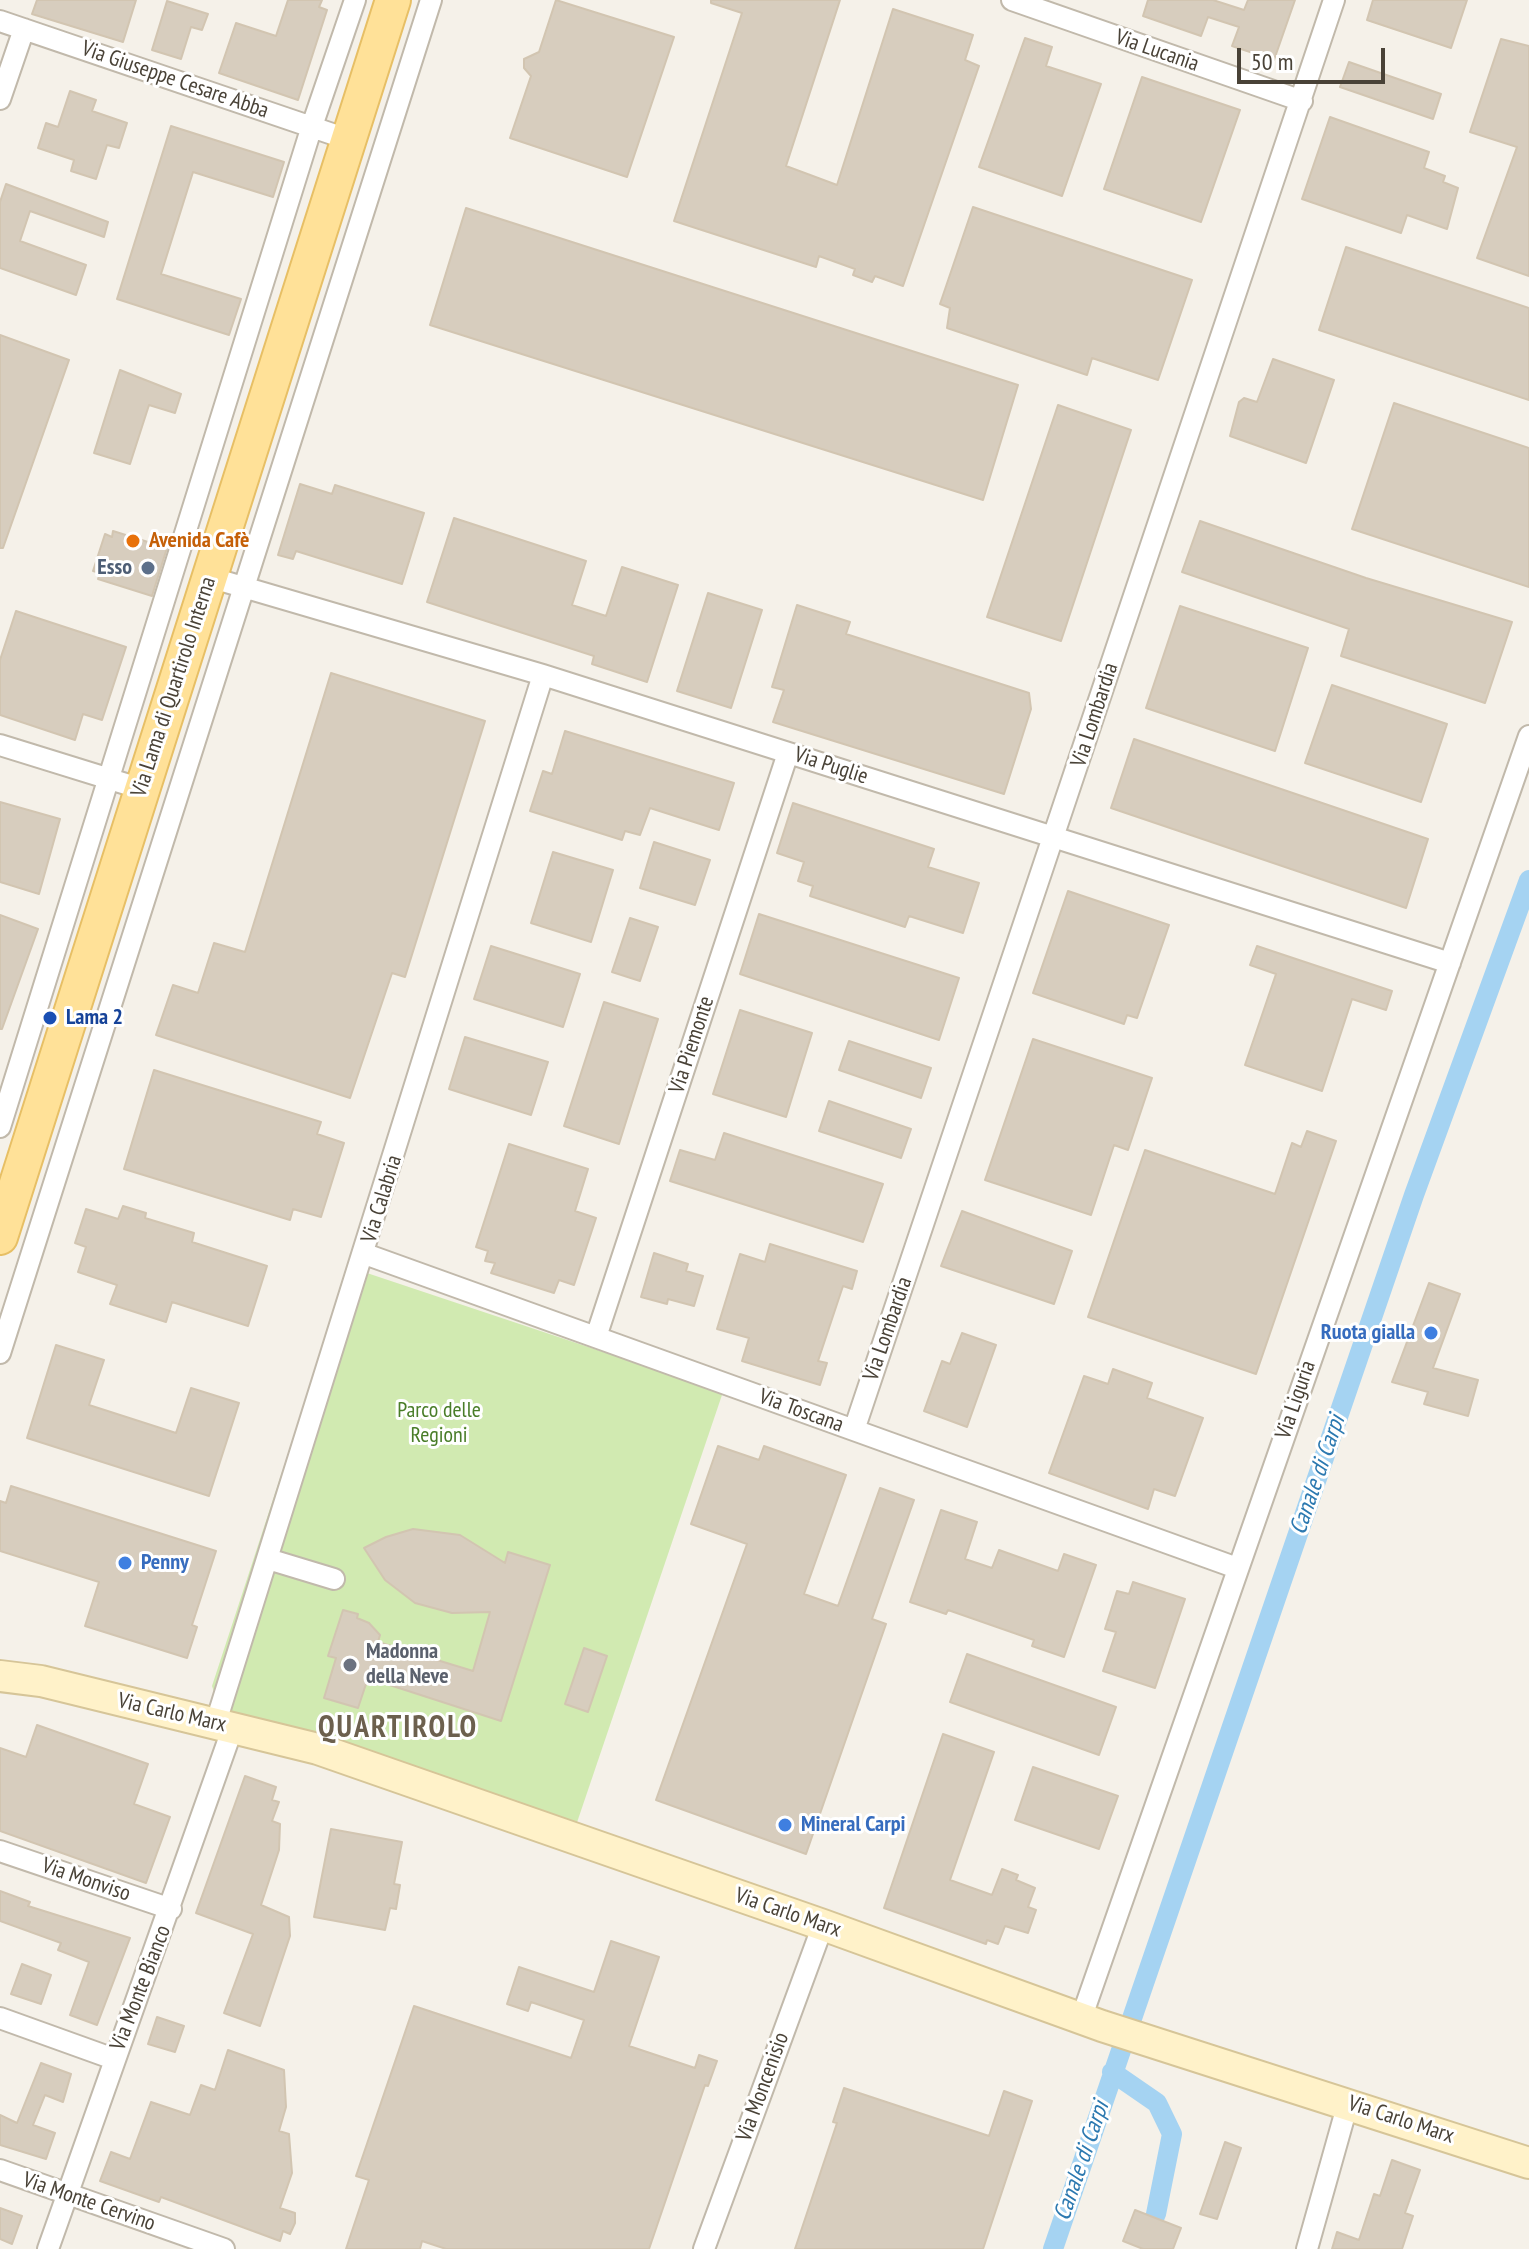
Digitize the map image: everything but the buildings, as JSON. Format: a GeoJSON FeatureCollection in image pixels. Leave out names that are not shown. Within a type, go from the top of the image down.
{"type":"FeatureCollection","features":[{"type":"Feature","properties":{"kind":"main road","name":"Via Lama di Quartirolo Interna"},"geometry":{"type":"LineString","coordinates":[[0,1237],[393,0]]}},
{"type":"Feature","properties":{"kind":"street"},"geometry":{"type":"LineString","coordinates":[[0,8],[2,0]]}},
{"type":"Feature","properties":{"kind":"street"},"geometry":{"type":"LineString","coordinates":[[0,1127],[107,778],[206,475],[312,126],[355,0]]}},
{"type":"Feature","properties":{"kind":"street"},"geometry":{"type":"LineString","coordinates":[[0,1353],[431,0]]}},
{"type":"Feature","properties":{"kind":"street","name":"Via Lucania"},"geometry":{"type":"LineString","coordinates":[[1012,0],[1302,101]]}},
{"type":"Feature","properties":{"kind":"street","name":"Via Lombardia"},"geometry":{"type":"LineString","coordinates":[[854,1430],[1334,0]]}},
{"type":"Feature","properties":{"kind":"street","name":"Via Giuseppe Cesare Abba"},"geometry":{"type":"LineString","coordinates":[[0,21],[350,140]]}},
{"type":"Feature","properties":{"kind":"street"},"geometry":{"type":"LineString","coordinates":[[0,99],[24,29]]}},
{"type":"Feature","properties":{"kind":"street"},"geometry":{"type":"LineString","coordinates":[[206,475],[250,452]]}},
{"type":"Feature","properties":{"kind":"street","name":"Via Puglie"},"geometry":{"type":"LineString","coordinates":[[209,577],[543,675],[1450,963]]}},
{"type":"Feature","properties":{"kind":"street","name":"Via Calabria"},"geometry":{"type":"LineString","coordinates":[[224,1725],[268,1559],[543,675]]}},
{"type":"Feature","properties":{"kind":"street","name":"Via Liguria"},"geometry":{"type":"LineString","coordinates":[[1091,2023],[1237,1568],[1529,736]]}},
{"type":"Feature","properties":{"kind":"street"},"geometry":{"type":"LineString","coordinates":[[0,745],[142,789]]}},
{"type":"Feature","properties":{"kind":"street","name":"Via Piemonte"},"geometry":{"type":"LineString","coordinates":[[596,1337],[788,753]]}},
{"type":"Feature","properties":{"kind":"street","name":"Via Toscana"},"geometry":{"type":"LineString","coordinates":[[365,1254],[1237,1568]]}},
{"type":"Feature","properties":{"kind":"street"},"geometry":{"type":"LineString","coordinates":[[268,1559],[334,1579]]}},
{"type":"Feature","properties":{"kind":"street","name":"Via Carlo Marx"},"geometry":{"type":"LineString","coordinates":[[0,1664],[41,1681]]}},
{"type":"Feature","properties":{"kind":"street","name":"Via Carlo Marx"},"geometry":{"type":"LineString","coordinates":[[0,1676],[41,1681],[318,1749],[823,1925],[1091,2023],[1529,2163]]}},
{"type":"Feature","properties":{"kind":"street","name":"Via Monte Bianco"},"geometry":{"type":"LineString","coordinates":[[48,2249],[114,2059],[171,1909],[224,1725]]}},
{"type":"Feature","properties":{"kind":"street","name":"Via Monviso"},"geometry":{"type":"LineString","coordinates":[[0,1851],[171,1909]]}},
{"type":"Feature","properties":{"kind":"street","name":"Via Moncenisio"},"geometry":{"type":"LineString","coordinates":[[704,2249],[823,1925]]}},
{"type":"Feature","properties":{"kind":"street"},"geometry":{"type":"LineString","coordinates":[[0,2018],[114,2059]]}},
{"type":"Feature","properties":{"kind":"street"},"geometry":{"type":"LineString","coordinates":[[1307,2249],[1348,2103]]}},
{"type":"Feature","properties":{"kind":"street","name":"Via Monte Cervino"},"geometry":{"type":"LineString","coordinates":[[0,2170],[224,2249]]}},
{"type":"Feature","properties":{"kind":"green space","name":"Parco delle Regioni"},"geometry":{"type":"Polygon","coordinates":[[[349,1267],[723,1392],[569,1846],[227,1731],[212,1686],[349,1267]]]}},
{"type":"Feature","properties":{"kind":"waterway","name":"Canale di Carpi"},"geometry":{"type":"LineString","coordinates":[[1053,2249],[1414,1195],[1529,880]]}},
{"type":"Feature","properties":{"kind":"waterway","name":"Canale di Carpi"},"geometry":{"type":"LineString","coordinates":[[1112,2072],[1157,2103],[1172,2134],[1156,2214]]}},
{"type":"Feature","properties":{"kind":"place","name":"Avenida Cafè"},"geometry":{"type":"Point","coordinates":[133,541]}},
{"type":"Feature","properties":{"kind":"place","name":"Esso"},"geometry":{"type":"Point","coordinates":[148,568]}},
{"type":"Feature","properties":{"kind":"place","name":"Lama 2"},"geometry":{"type":"Point","coordinates":[50,1018]}},
{"type":"Feature","properties":{"kind":"place","name":"Ruota gialla"},"geometry":{"type":"Point","coordinates":[1431,1333]}},
{"type":"Feature","properties":{"kind":"place","name":"Penny"},"geometry":{"type":"Point","coordinates":[125,1563]}},
{"type":"Feature","properties":{"kind":"place","name":"Madonna della Neve"},"geometry":{"type":"Point","coordinates":[350,1665]}},
{"type":"Feature","properties":{"kind":"place","name":"Mineral Carpi"},"geometry":{"type":"Point","coordinates":[785,1825]}},
{"type":"Feature","properties":{"kind":"district","name":"QUARTIROLO"},"geometry":{"type":"Point","coordinates":[398,1728]}}]}
